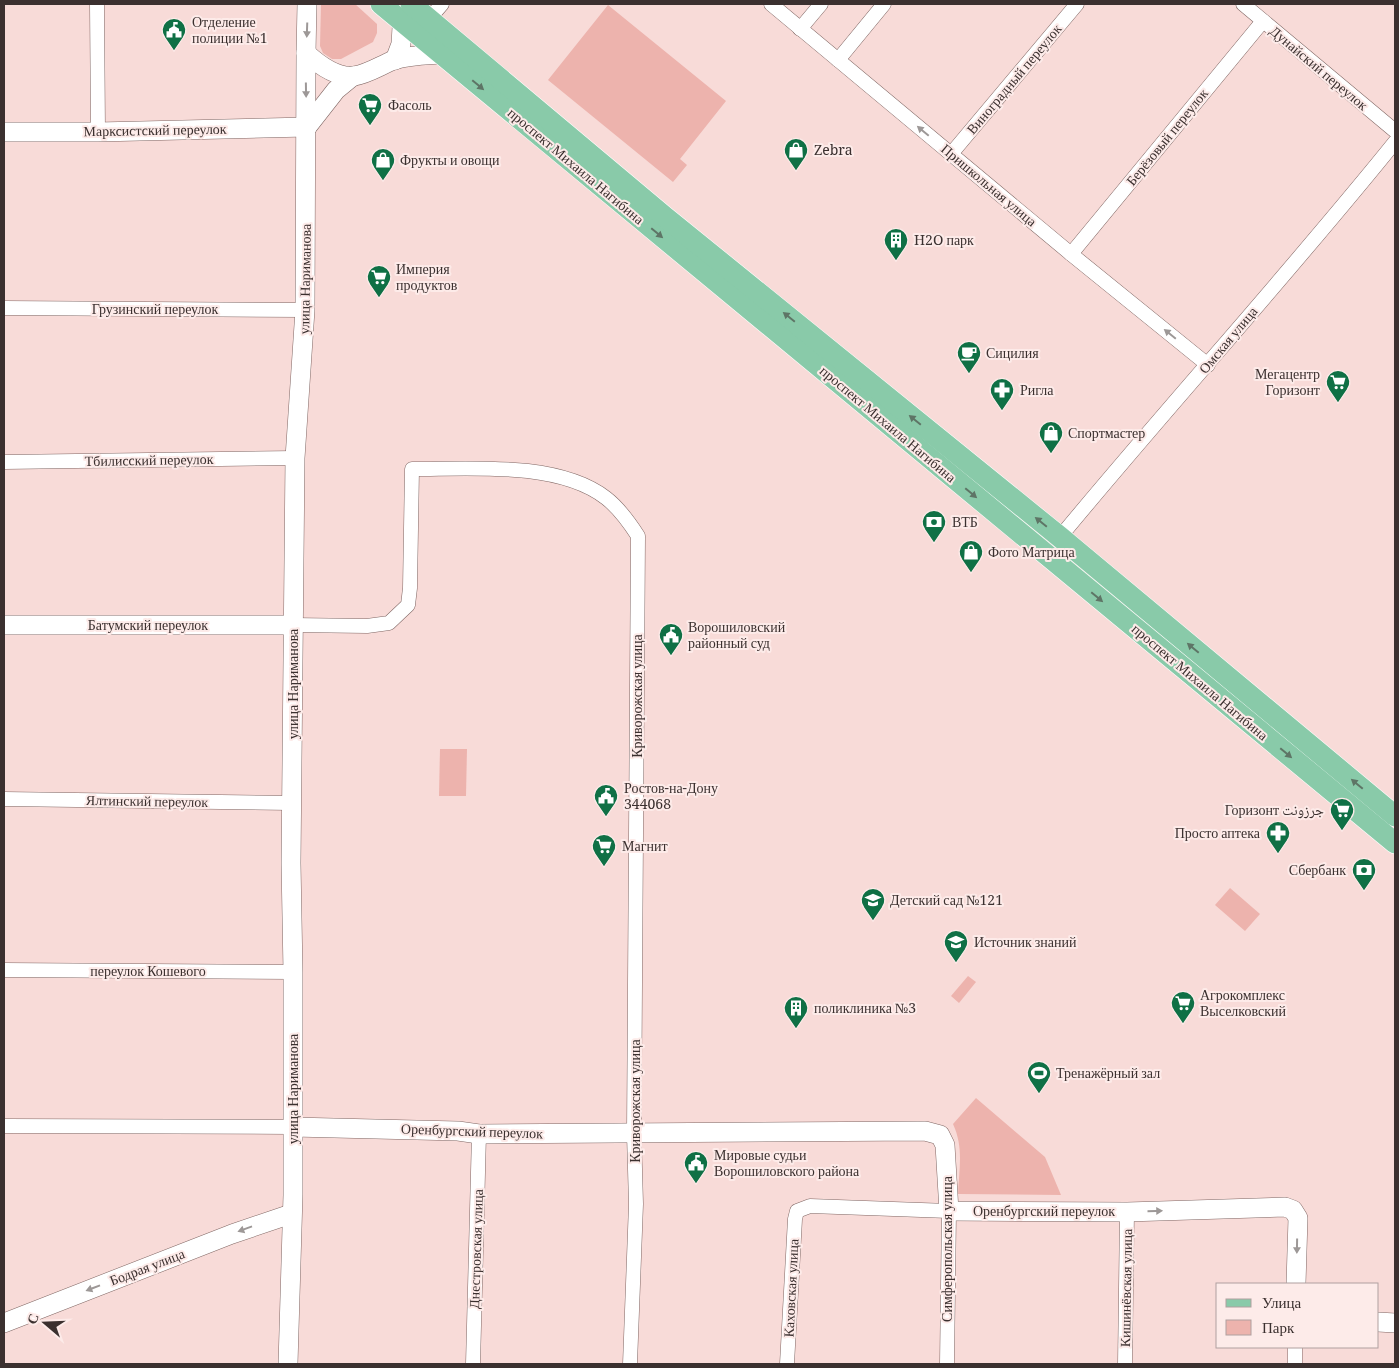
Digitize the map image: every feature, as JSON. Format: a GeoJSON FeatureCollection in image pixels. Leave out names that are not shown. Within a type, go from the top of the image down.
{"type":"FeatureCollection","features":[{"type":"Feature","properties":{"kind":"main road","name":"проспект Михаила Нагибина"},"geometry":{"type":"LineString","coordinates":[[381,4],[417,15],[1060,537],[1395,816]]}},
{"type":"Feature","properties":{"kind":"main road","name":"проспект Михаила Нагибина"},"geometry":{"type":"LineString","coordinates":[[417,15],[440,54],[1395,843]]}},
{"type":"Feature","properties":{"kind":"street"},"geometry":{"type":"LineString","coordinates":[[97,4],[98,132]]}},
{"type":"Feature","properties":{"kind":"street","name":"Пришкольная улица"},"geometry":{"type":"LineString","coordinates":[[771,4],[1208,365]]}},
{"type":"Feature","properties":{"kind":"street"},"geometry":{"type":"LineString","coordinates":[[800,29],[821,4]]}},
{"type":"Feature","properties":{"kind":"street"},"geometry":{"type":"LineString","coordinates":[[838,60],[884,4]]}},
{"type":"Feature","properties":{"kind":"street","name":"Виноградный переулок"},"geometry":{"type":"LineString","coordinates":[[951,154],[1077,4]]}},
{"type":"Feature","properties":{"kind":"street","name":"Дунайский переулок"},"geometry":{"type":"LineString","coordinates":[[1243,4],[1395,132]]}},
{"type":"Feature","properties":{"kind":"street","name":"улица Нариманова"},"geometry":{"type":"LineString","coordinates":[[288,1364],[293,1127],[291,802],[294,458],[306,310],[306,53],[308,5]]}},
{"type":"Feature","properties":{"kind":"street"},"geometry":{"type":"LineString","coordinates":[[395,60],[401,44],[417,15]]}},
{"type":"Feature","properties":{"kind":"street","name":"Берёзовый переулок"},"geometry":{"type":"LineString","coordinates":[[1072,254],[1263,21]]}},
{"type":"Feature","properties":{"kind":"street"},"geometry":{"type":"LineString","coordinates":[[306,53],[326,68],[353,76]]}},
{"type":"Feature","properties":{"kind":"street"},"geometry":{"type":"LineString","coordinates":[[306,127],[336,90],[353,76],[395,60],[411,56],[440,54]]}},
{"type":"Feature","properties":{"kind":"street","name":"Марксистский переулок"},"geometry":{"type":"LineString","coordinates":[[4,132],[98,132],[306,127]]}},
{"type":"Feature","properties":{"kind":"street","name":"Омская улица"},"geometry":{"type":"LineString","coordinates":[[1060,537],[1124,460],[1208,365],[1395,142]]}},
{"type":"Feature","properties":{"kind":"street","name":"Грузинский переулок"},"geometry":{"type":"LineString","coordinates":[[4,308],[306,310]]}},
{"type":"Feature","properties":{"kind":"street","name":"Тбилисский переулок"},"geometry":{"type":"LineString","coordinates":[[4,462],[294,458]]}},
{"type":"Feature","properties":{"kind":"street","name":"Криворожская улица"},"geometry":{"type":"LineString","coordinates":[[293,625],[367,626],[389,623],[408,605],[412,469],[523,470],[576,481],[606,498],[628,520],[638,536],[634,1134],[636,1204],[630,1364]]}},
{"type":"Feature","properties":{"kind":"street","name":"Батумский переулок"},"geometry":{"type":"LineString","coordinates":[[4,625],[293,625]]}},
{"type":"Feature","properties":{"kind":"street","name":"Ялтинский переулок"},"geometry":{"type":"LineString","coordinates":[[4,799],[291,802]]}},
{"type":"Feature","properties":{"kind":"street","name":"переулок Кошевого"},"geometry":{"type":"LineString","coordinates":[[4,970],[293,972]]}},
{"type":"Feature","properties":{"kind":"street","name":"Оренбургский переулок"},"geometry":{"type":"LineString","coordinates":[[4,1126],[293,1127],[458,1131],[480,1134],[925,1131],[940,1135]]}},
{"type":"Feature","properties":{"kind":"street","name":"Днестровская улица"},"geometry":{"type":"LineString","coordinates":[[473,1364],[480,1134]]}},
{"type":"Feature","properties":{"kind":"street","name":"Симферопольская улица"},"geometry":{"type":"LineString","coordinates":[[940,1135],[945,1144],[949,1211],[947,1364]]}},
{"type":"Feature","properties":{"kind":"street","name":"Оренбургский переулок"},"geometry":{"type":"LineString","coordinates":[[797,1212],[810,1206],[949,1211],[1128,1212],[1285,1208],[1293,1210],[1298,1218],[1296,1283]]}},
{"type":"Feature","properties":{"kind":"street","name":"Каховская улица"},"geometry":{"type":"LineString","coordinates":[[787,1364],[797,1212]]}},
{"type":"Feature","properties":{"kind":"street","name":"Кишинёвская улица"},"geometry":{"type":"LineString","coordinates":[[1125,1364],[1128,1212]]}},
{"type":"Feature","properties":{"kind":"street","name":"Бодрая улица"},"geometry":{"type":"LineString","coordinates":[[4,1323],[232,1234],[291,1214]]}},
{"type":"Feature","properties":{"kind":"street"},"geometry":{"type":"LineString","coordinates":[[1379,1322],[1395,1323]]}},
{"type":"Feature","properties":{"kind":"street"},"geometry":{"type":"LineString","coordinates":[[1295,1364],[1296,1348]]}},
{"type":"Feature","properties":{"kind":"green space"},"geometry":{"type":"Polygon","coordinates":[[[321,4],[355,4],[377,24],[377,33],[373,42],[341,59],[332,59],[323,53],[320,46],[321,4]]]}},
{"type":"Feature","properties":{"kind":"green space"},"geometry":{"type":"Polygon","coordinates":[[[608,5],[726,101],[680,159],[687,165],[673,182],[548,80],[608,5]]]}},
{"type":"Feature","properties":{"kind":"green space"},"geometry":{"type":"Polygon","coordinates":[[[440,749],[467,749],[466,796],[439,796],[440,749]]]}},
{"type":"Feature","properties":{"kind":"green space"},"geometry":{"type":"Polygon","coordinates":[[[1230,888],[1260,914],[1245,931],[1215,905],[1230,888]]]}},
{"type":"Feature","properties":{"kind":"green space"},"geometry":{"type":"Polygon","coordinates":[[[968,976],[976,982],[959,1003],[951,996],[968,976]]]}},
{"type":"Feature","properties":{"kind":"green space"},"geometry":{"type":"Polygon","coordinates":[[[976,1098],[1045,1157],[1061,1195],[958,1194],[960,1150],[953,1124],[976,1098]]]}},
{"type":"Feature","properties":{"kind":"place","name":"Отделение полиции №1"},"geometry":{"type":"Point","coordinates":[174,51]}},
{"type":"Feature","properties":{"kind":"place","name":"Фасоль"},"geometry":{"type":"Point","coordinates":[370,126]}},
{"type":"Feature","properties":{"kind":"place","name":"Zebra"},"geometry":{"type":"Point","coordinates":[796,171]}},
{"type":"Feature","properties":{"kind":"place","name":"Фрукты и овощи"},"geometry":{"type":"Point","coordinates":[383,181]}},
{"type":"Feature","properties":{"kind":"place","name":"H2O парк"},"geometry":{"type":"Point","coordinates":[896,261]}},
{"type":"Feature","properties":{"kind":"place","name":"Империя продуктов"},"geometry":{"type":"Point","coordinates":[379,298]}},
{"type":"Feature","properties":{"kind":"place","name":"Сицилия"},"geometry":{"type":"Point","coordinates":[969,374]}},
{"type":"Feature","properties":{"kind":"place","name":"Мегацентр Горизонт"},"geometry":{"type":"Point","coordinates":[1338,403]}},
{"type":"Feature","properties":{"kind":"place","name":"Ригла"},"geometry":{"type":"Point","coordinates":[1002,411]}},
{"type":"Feature","properties":{"kind":"place","name":"Спортмастер"},"geometry":{"type":"Point","coordinates":[1051,454]}},
{"type":"Feature","properties":{"kind":"place","name":"ВТБ"},"geometry":{"type":"Point","coordinates":[934,543]}},
{"type":"Feature","properties":{"kind":"place","name":"Фото Матрица"},"geometry":{"type":"Point","coordinates":[971,573]}},
{"type":"Feature","properties":{"kind":"place","name":"Ворошиловский районный суд"},"geometry":{"type":"Point","coordinates":[671,656]}},
{"type":"Feature","properties":{"kind":"place","name":"Ростов-на-Дону 344068"},"geometry":{"type":"Point","coordinates":[606,817]}},
{"type":"Feature","properties":{"kind":"place","name":"Горизонт جرزونت"},"geometry":{"type":"Point","coordinates":[1342,831]}},
{"type":"Feature","properties":{"kind":"place","name":"Просто аптека"},"geometry":{"type":"Point","coordinates":[1278,854]}},
{"type":"Feature","properties":{"kind":"place","name":"Магнит"},"geometry":{"type":"Point","coordinates":[604,867]}},
{"type":"Feature","properties":{"kind":"place","name":"Сбербанк"},"geometry":{"type":"Point","coordinates":[1364,891]}},
{"type":"Feature","properties":{"kind":"place","name":"Детский сад №121"},"geometry":{"type":"Point","coordinates":[873,921]}},
{"type":"Feature","properties":{"kind":"place","name":"Источник знаний"},"geometry":{"type":"Point","coordinates":[956,963]}},
{"type":"Feature","properties":{"kind":"place","name":"Агрокомплекс Выселковский"},"geometry":{"type":"Point","coordinates":[1183,1024]}},
{"type":"Feature","properties":{"kind":"place","name":"поликлиника №3"},"geometry":{"type":"Point","coordinates":[796,1029]}},
{"type":"Feature","properties":{"kind":"place","name":"Тренажёрный зал"},"geometry":{"type":"Point","coordinates":[1039,1094]}},
{"type":"Feature","properties":{"kind":"place","name":"Мировые судьи Ворошиловского района"},"geometry":{"type":"Point","coordinates":[696,1184]}}]}
